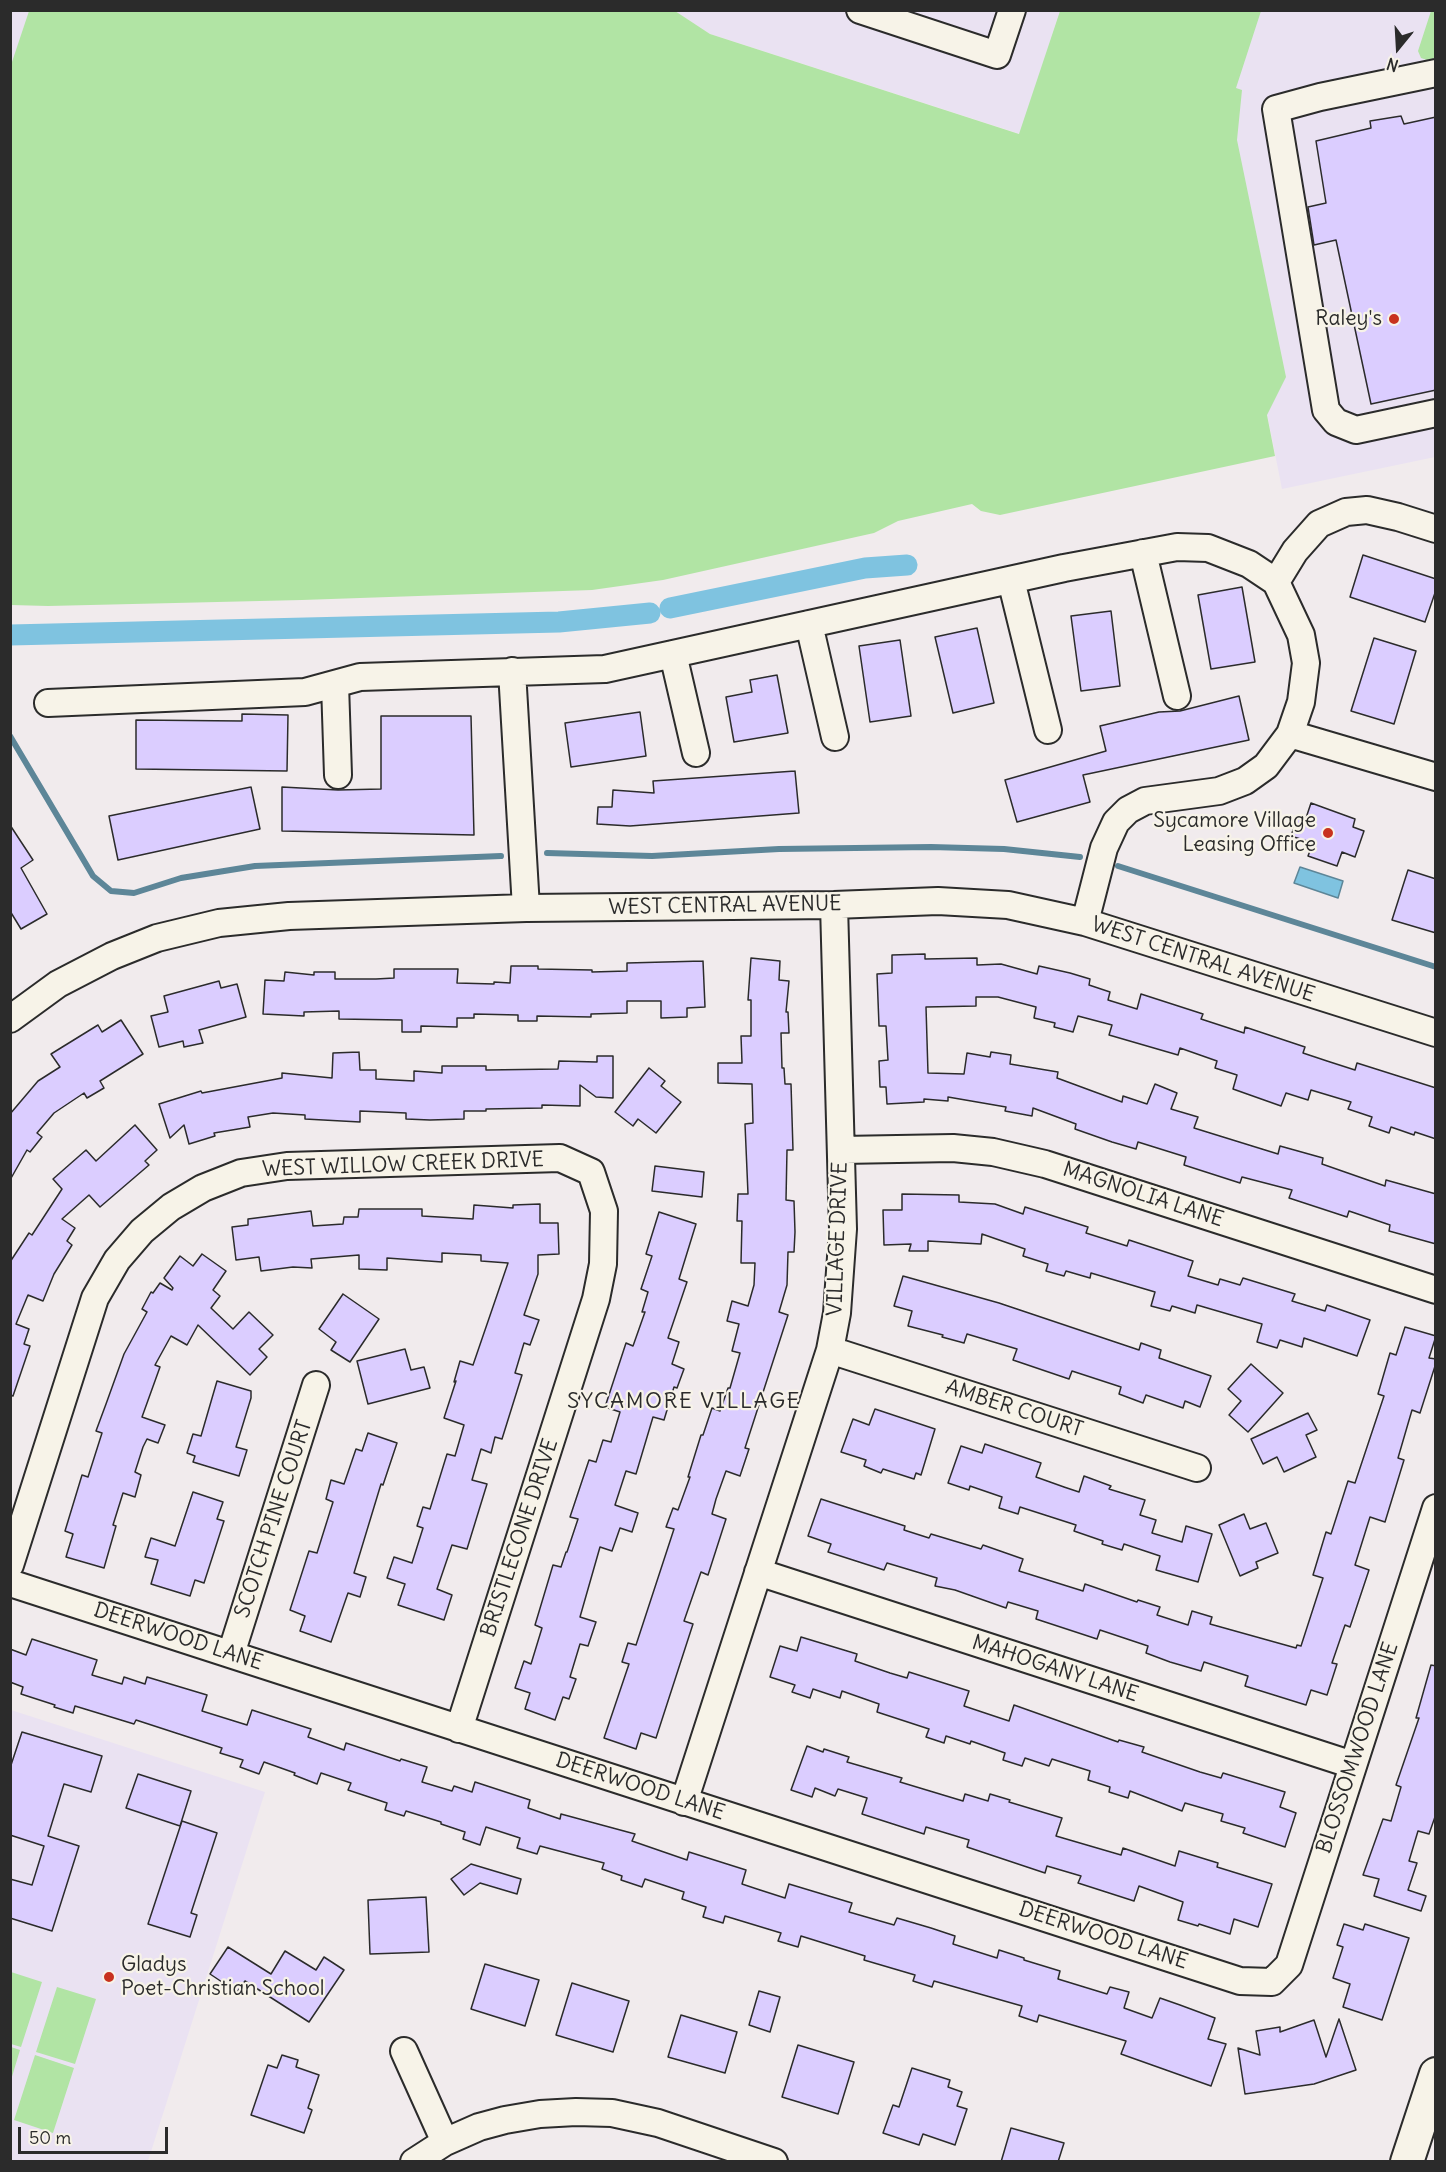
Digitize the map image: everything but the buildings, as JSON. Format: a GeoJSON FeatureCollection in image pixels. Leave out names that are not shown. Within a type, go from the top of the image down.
{"type":"FeatureCollection","features":[{"type":"Feature","properties":{"kind":"main road"},"geometry":{"type":"LineString","coordinates":[[1407,2162],[1436,2074]]}},
{"type":"Feature","properties":{"kind":"street"},"geometry":{"type":"LineString","coordinates":[[860,10],[997,56],[1012,10]]}},
{"type":"Feature","properties":{"kind":"street"},"geometry":{"type":"LineString","coordinates":[[1436,73],[1320,97],[1276,109],[1326,410],[1336,423],[1356,430],[1436,414]]}},
{"type":"Feature","properties":{"kind":"street"},"geometry":{"type":"LineString","coordinates":[[1276,582],[1295,551],[1319,524],[1346,512],[1367,510],[1436,529]]}},
{"type":"Feature","properties":{"kind":"street"},"geometry":{"type":"LineString","coordinates":[[48,703],[305,692],[360,677],[605,669],[1011,580],[1177,547],[1208,548],[1249,564],[1276,582],[1301,635],[1306,663],[1301,702],[1290,734],[1266,766],[1245,781],[1219,792],[1145,801],[1128,810],[1116,822],[1104,848],[1085,922]]}},
{"type":"Feature","properties":{"kind":"street"},"geometry":{"type":"LineString","coordinates":[[1143,553],[1177,696]]}},
{"type":"Feature","properties":{"kind":"street"},"geometry":{"type":"LineString","coordinates":[[1011,580],[1048,730]]}},
{"type":"Feature","properties":{"kind":"street"},"geometry":{"type":"LineString","coordinates":[[809,624],[835,737]]}},
{"type":"Feature","properties":{"kind":"street"},"geometry":{"type":"LineString","coordinates":[[673,654],[696,753]]}},
{"type":"Feature","properties":{"kind":"street"},"geometry":{"type":"LineString","coordinates":[[512,671],[526,909]]}},
{"type":"Feature","properties":{"kind":"street"},"geometry":{"type":"LineString","coordinates":[[334,684],[338,776]]}},
{"type":"Feature","properties":{"kind":"street"},"geometry":{"type":"LineString","coordinates":[[1290,734],[1436,777]]}},
{"type":"Feature","properties":{"kind":"street","name":"WEST CENTRAL AVENUE"},"geometry":{"type":"LineString","coordinates":[[13,1011],[112,956],[157,938],[219,923],[289,916],[938,901],[1008,905],[1085,922],[1436,1033]]}},
{"type":"Feature","properties":{"kind":"street","name":"VILLAGE DRIVE"},"geometry":{"type":"LineString","coordinates":[[684,1802],[830,1350],[837,1313],[843,1229],[834,905]]}},
{"type":"Feature","properties":{"kind":"street","name":"MAGNOLIA LANE"},"geometry":{"type":"LineString","coordinates":[[842,1150],[953,1148],[993,1152],[1045,1164],[1436,1290]]}},
{"type":"Feature","properties":{"kind":"street","name":"WEST WILLOW CREEK DRIVE"},"geometry":{"type":"LineString","coordinates":[[10,1564],[94,1298],[117,1260],[142,1232],[171,1208],[203,1188],[241,1173],[286,1166],[560,1158],[591,1172]]}},
{"type":"Feature","properties":{"kind":"street","name":"BRISTLECONE DRIVE"},"geometry":{"type":"LineString","coordinates":[[459,1729],[596,1299],[603,1264],[604,1211],[591,1172]]}},
{"type":"Feature","properties":{"kind":"street","name":"AMBER COURT"},"geometry":{"type":"LineString","coordinates":[[830,1350],[1197,1468]]}},
{"type":"Feature","properties":{"kind":"street","name":"SCOTCH PINE COURT"},"geometry":{"type":"LineString","coordinates":[[231,1654],[316,1385]]}},
{"type":"Feature","properties":{"kind":"street","name":"BLOSSOMWOOD LANE"},"geometry":{"type":"LineString","coordinates":[[1272,1982],[1289,1965],[1436,1508]]}},
{"type":"Feature","properties":{"kind":"street","name":"MAHOGANY LANE"},"geometry":{"type":"LineString","coordinates":[[758,1572],[1353,1765]]}},
{"type":"Feature","properties":{"kind":"street","name":"DEERWOOD LANE"},"geometry":{"type":"LineString","coordinates":[[10,1583],[1240,1981],[1272,1982]]}},
{"type":"Feature","properties":{"kind":"street"},"geometry":{"type":"LineString","coordinates":[[404,2050],[445,2142]]}},
{"type":"Feature","properties":{"kind":"street"},"geometry":{"type":"LineString","coordinates":[[414,2162],[445,2142],[479,2127],[505,2120],[549,2114],[612,2113],[658,2122],[774,2162]]}},
{"type":"Feature","properties":{"kind":"shaded area"},"geometry":{"type":"Polygon","coordinates":[[[10,11],[29,11],[11,68],[10,11]]]}},
{"type":"Feature","properties":{"kind":"shaded area"},"geometry":{"type":"Polygon","coordinates":[[[675,11],[1060,11],[1020,134],[710,34],[675,11]]]}},
{"type":"Feature","properties":{"kind":"shaded area"},"geometry":{"type":"Polygon","coordinates":[[[1257,11],[1435,11],[1435,457],[1282,489],[1213,143],[1257,11]]]}},
{"type":"Feature","properties":{"kind":"shaded area","name":"Gladys Poet-Christian School"},"geometry":{"type":"Polygon","coordinates":[[[11,1710],[265,1792],[148,2161],[11,2162],[11,1710]]]}},
{"type":"Feature","properties":{"kind":"green space"},"geometry":{"type":"Polygon","coordinates":[[[29,11],[675,11],[710,34],[1019,134],[1060,11],[1261,11],[1236,88],[1242,90],[1237,140],[1286,377],[1267,415],[1275,456],[1000,515],[981,511],[972,504],[898,521],[874,533],[663,580],[592,590],[302,600],[11,605],[10,68],[29,11]]]}},
{"type":"Feature","properties":{"kind":"green space"},"geometry":{"type":"Polygon","coordinates":[[[1431,11],[1435,11],[1435,58],[1427,60],[1421,58],[1418,51],[1431,11]]]}},
{"type":"Feature","properties":{"kind":"green space"},"geometry":{"type":"Polygon","coordinates":[[[11,1972],[42,1982],[21,2047],[11,2044],[11,1972]]]}},
{"type":"Feature","properties":{"kind":"green space"},"geometry":{"type":"Polygon","coordinates":[[[57,1987],[96,1999],[75,2064],[36,2052],[57,1987]]]}},
{"type":"Feature","properties":{"kind":"green space"},"geometry":{"type":"Polygon","coordinates":[[[10,2047],[20,2050],[11,2080],[10,2047]]]}},
{"type":"Feature","properties":{"kind":"green space"},"geometry":{"type":"Polygon","coordinates":[[[35,2055],[74,2068],[53,2133],[14,2120],[35,2055]]]}},
{"type":"Feature","properties":{"kind":"water"},"geometry":{"type":"Polygon","coordinates":[[[1300,867],[1343,881],[1338,898],[1294,883],[1300,867]]]}},
{"type":"Feature","properties":{"kind":"waterway"},"geometry":{"type":"LineString","coordinates":[[670,608],[865,568],[907,565]]}},
{"type":"Feature","properties":{"kind":"waterway"},"geometry":{"type":"LineString","coordinates":[[10,635],[559,622],[650,613]]}},
{"type":"Feature","properties":{"kind":"waterway"},"geometry":{"type":"LineString","coordinates":[[10,736],[93,876],[111,891],[134,893],[181,878],[255,866],[501,856]]}},
{"type":"Feature","properties":{"kind":"waterway"},"geometry":{"type":"LineString","coordinates":[[547,853],[652,856],[779,849],[931,847],[1004,849],[1080,857]]}},
{"type":"Feature","properties":{"kind":"waterway"},"geometry":{"type":"LineString","coordinates":[[1118,866],[1436,967]]}},
{"type":"Feature","properties":{"kind":"place","name":"Raley's"},"geometry":{"type":"Point","coordinates":[1394,319]}},
{"type":"Feature","properties":{"kind":"place","name":"Sycamore Village Leasing Office"},"geometry":{"type":"Point","coordinates":[1328,833]}},
{"type":"Feature","properties":{"kind":"place","name":"Gladys Poet-Christian School"},"geometry":{"type":"Point","coordinates":[109,1977]}},
{"type":"Feature","properties":{"kind":"district","name":"SYCAMORE VILLAGE"},"geometry":{"type":"Point","coordinates":[684,1402]}}]}
